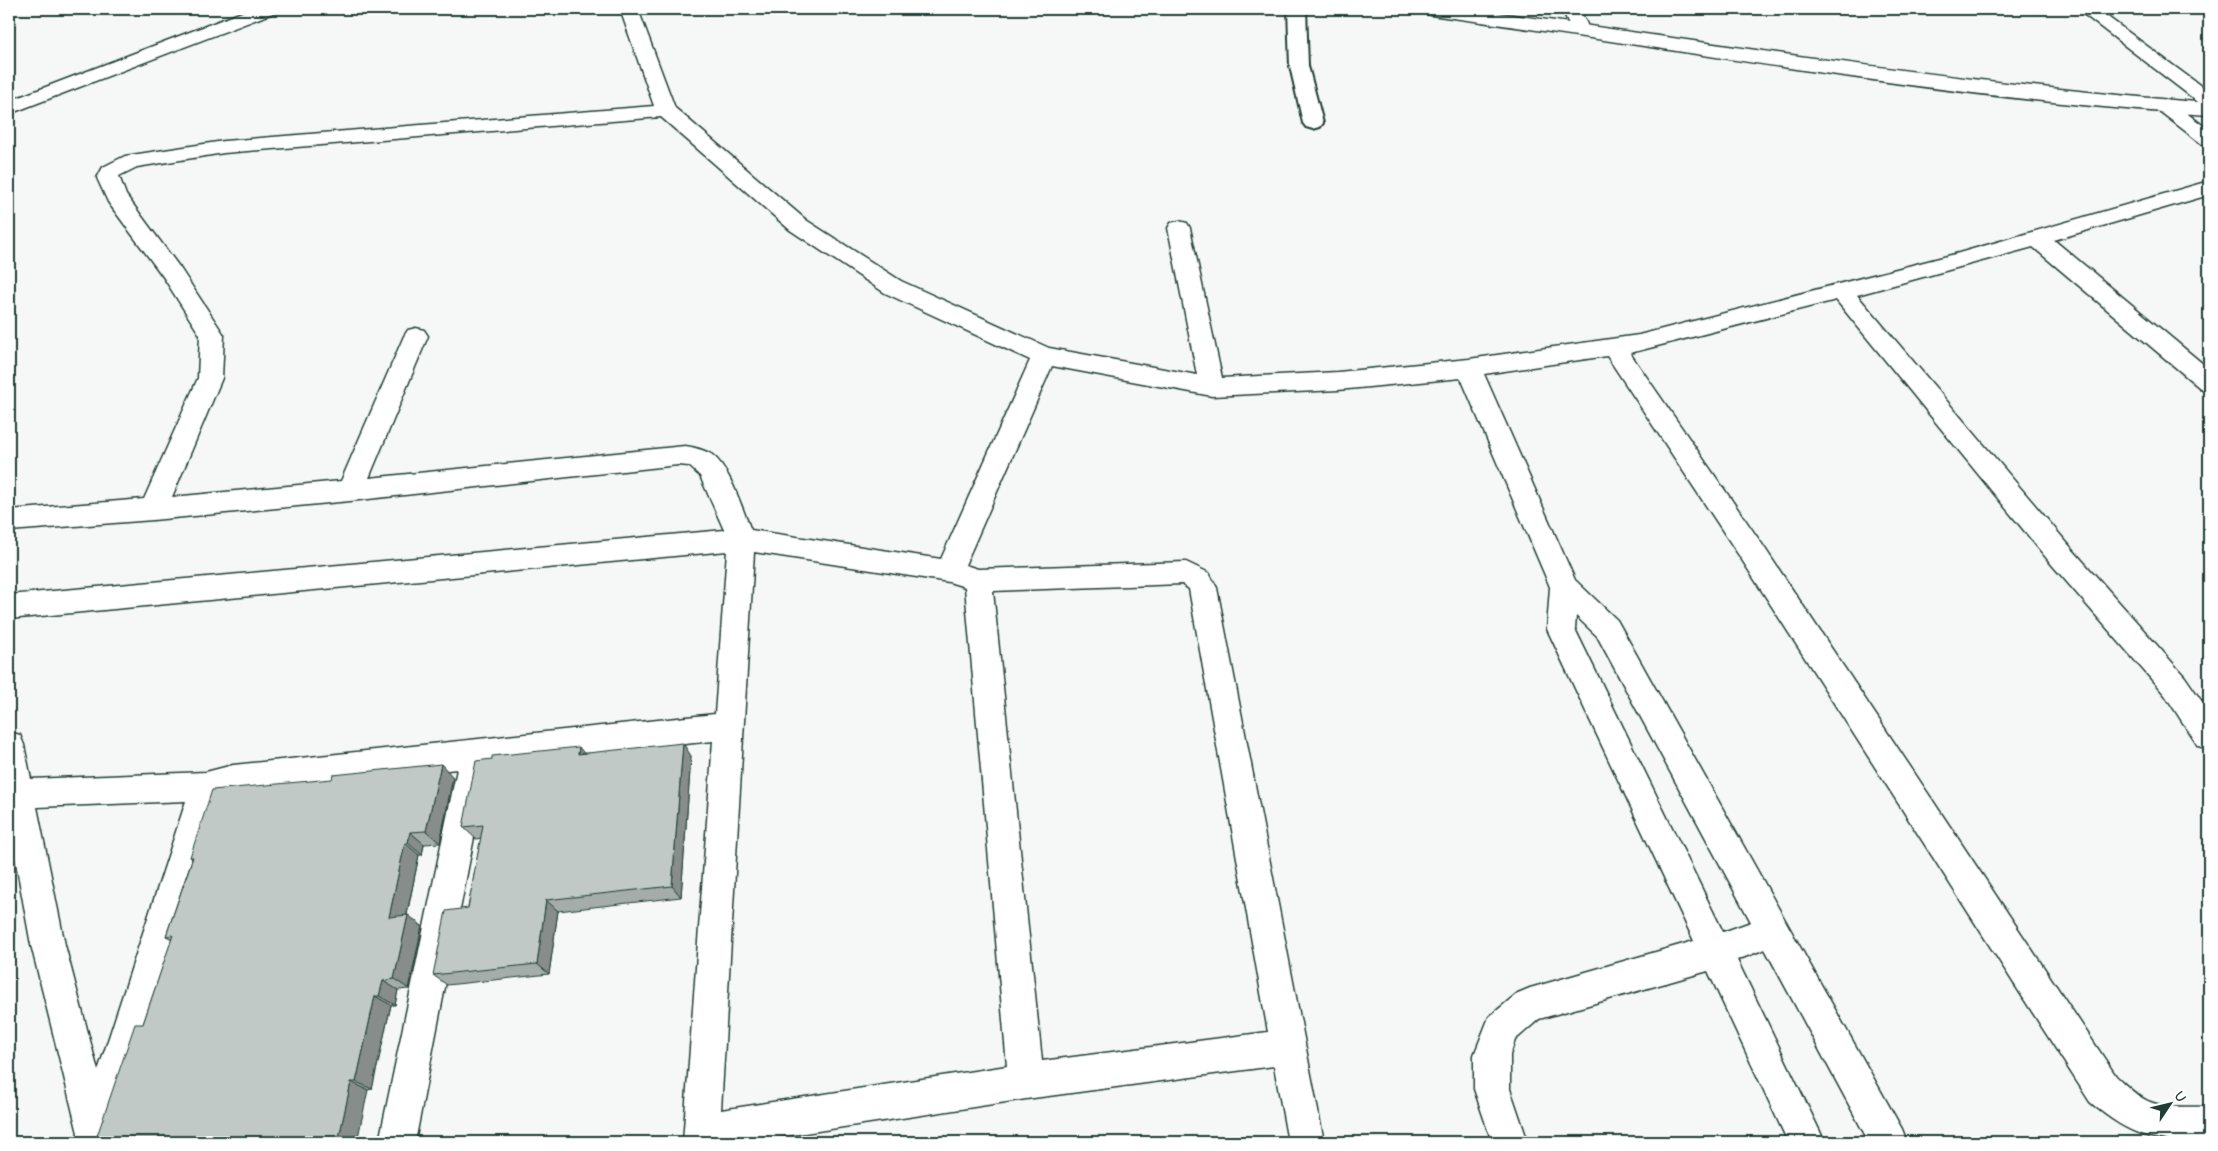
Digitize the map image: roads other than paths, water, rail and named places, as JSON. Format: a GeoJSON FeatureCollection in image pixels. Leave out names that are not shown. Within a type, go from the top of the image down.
{"type":"FeatureCollection","features":[{"type":"Feature","properties":{"kind":"main road"},"geometry":{"type":"LineString","coordinates":[[9,108],[266,9]]}},
{"type":"Feature","properties":{"kind":"main road"},"geometry":{"type":"LineString","coordinates":[[629,9],[666,111],[798,225],[893,288],[1044,356],[1212,387],[1338,381],[1469,368],[1638,343],[2037,238],[2209,188]]}},
{"type":"Feature","properties":{"kind":"main road"},"geometry":{"type":"LineString","coordinates":[[1431,9],[1580,29],[1941,84],[2209,109]]}},
{"type":"Feature","properties":{"kind":"main road"},"geometry":{"type":"LineString","coordinates":[[1571,9],[1580,29]]}},
{"type":"Feature","properties":{"kind":"main road"},"geometry":{"type":"LineString","coordinates":[[2086,9],[2209,101]]}},
{"type":"Feature","properties":{"kind":"main road"},"geometry":{"type":"LineString","coordinates":[[2164,106],[2209,140]]}},
{"type":"Feature","properties":{"kind":"main road"},"geometry":{"type":"LineString","coordinates":[[153,510],[210,378],[212,335],[172,272],[116,197],[108,178],[110,172],[132,161],[224,147],[666,111]]}},
{"type":"Feature","properties":{"kind":"main road"},"geometry":{"type":"LineString","coordinates":[[1179,228],[1212,387]]}},
{"type":"Feature","properties":{"kind":"main road"},"geometry":{"type":"LineString","coordinates":[[2037,238],[2209,382]]}},
{"type":"Feature","properties":{"kind":"main road"},"geometry":{"type":"LineString","coordinates":[[1841,291],[2063,558],[2175,686],[2209,736]]}},
{"type":"Feature","properties":{"kind":"main road"},"geometry":{"type":"LineString","coordinates":[[350,491],[416,336]]}},
{"type":"Feature","properties":{"kind":"main road"},"geometry":{"type":"LineString","coordinates":[[1613,347],[1752,552],[2103,1089],[2122,1106],[2142,1118],[2160,1124],[2209,1125]]}},
{"type":"Feature","properties":{"kind":"main road"},"geometry":{"type":"LineString","coordinates":[[1026,1081],[964,576],[1044,356]]}},
{"type":"Feature","properties":{"kind":"main road"},"geometry":{"type":"LineString","coordinates":[[1469,368],[1564,587],[1607,628],[1890,1142]]}},
{"type":"Feature","properties":{"kind":"main road"},"geometry":{"type":"LineString","coordinates":[[9,521],[153,510],[350,491],[678,455],[693,457],[704,463],[714,474],[741,539],[701,1137],[1026,1081],[1289,1047]]}},
{"type":"Feature","properties":{"kind":"main road"},"geometry":{"type":"LineString","coordinates":[[9,607],[741,539],[964,576],[1186,573],[1199,581],[1203,588],[1306,1142]]}},
{"type":"Feature","properties":{"kind":"main road"},"geometry":{"type":"LineString","coordinates":[[1564,587],[1561,629],[1807,1142]]}},
{"type":"Feature","properties":{"kind":"main road"},"geometry":{"type":"LineString","coordinates":[[17,794],[206,786],[233,780],[728,726]]}},
{"type":"Feature","properties":{"kind":"main road"},"geometry":{"type":"LineString","coordinates":[[9,745],[17,794],[48,945],[94,1138]]}},
{"type":"Feature","properties":{"kind":"main road"},"geometry":{"type":"LineString","coordinates":[[397,1142],[475,754]]}},
{"type":"Feature","properties":{"kind":"main road"},"geometry":{"type":"LineString","coordinates":[[94,1138],[206,786]]}},
{"type":"Feature","properties":{"kind":"main road"},"geometry":{"type":"LineString","coordinates":[[1510,1142],[1492,1090],[1492,1055],[1501,1029],[1530,1005],[1715,952],[1772,930]]}},
{"type":"Feature","properties":{"kind":"lane"},"geometry":{"type":"LineString","coordinates":[[1297,9],[1299,66],[1314,124]]}}]}
